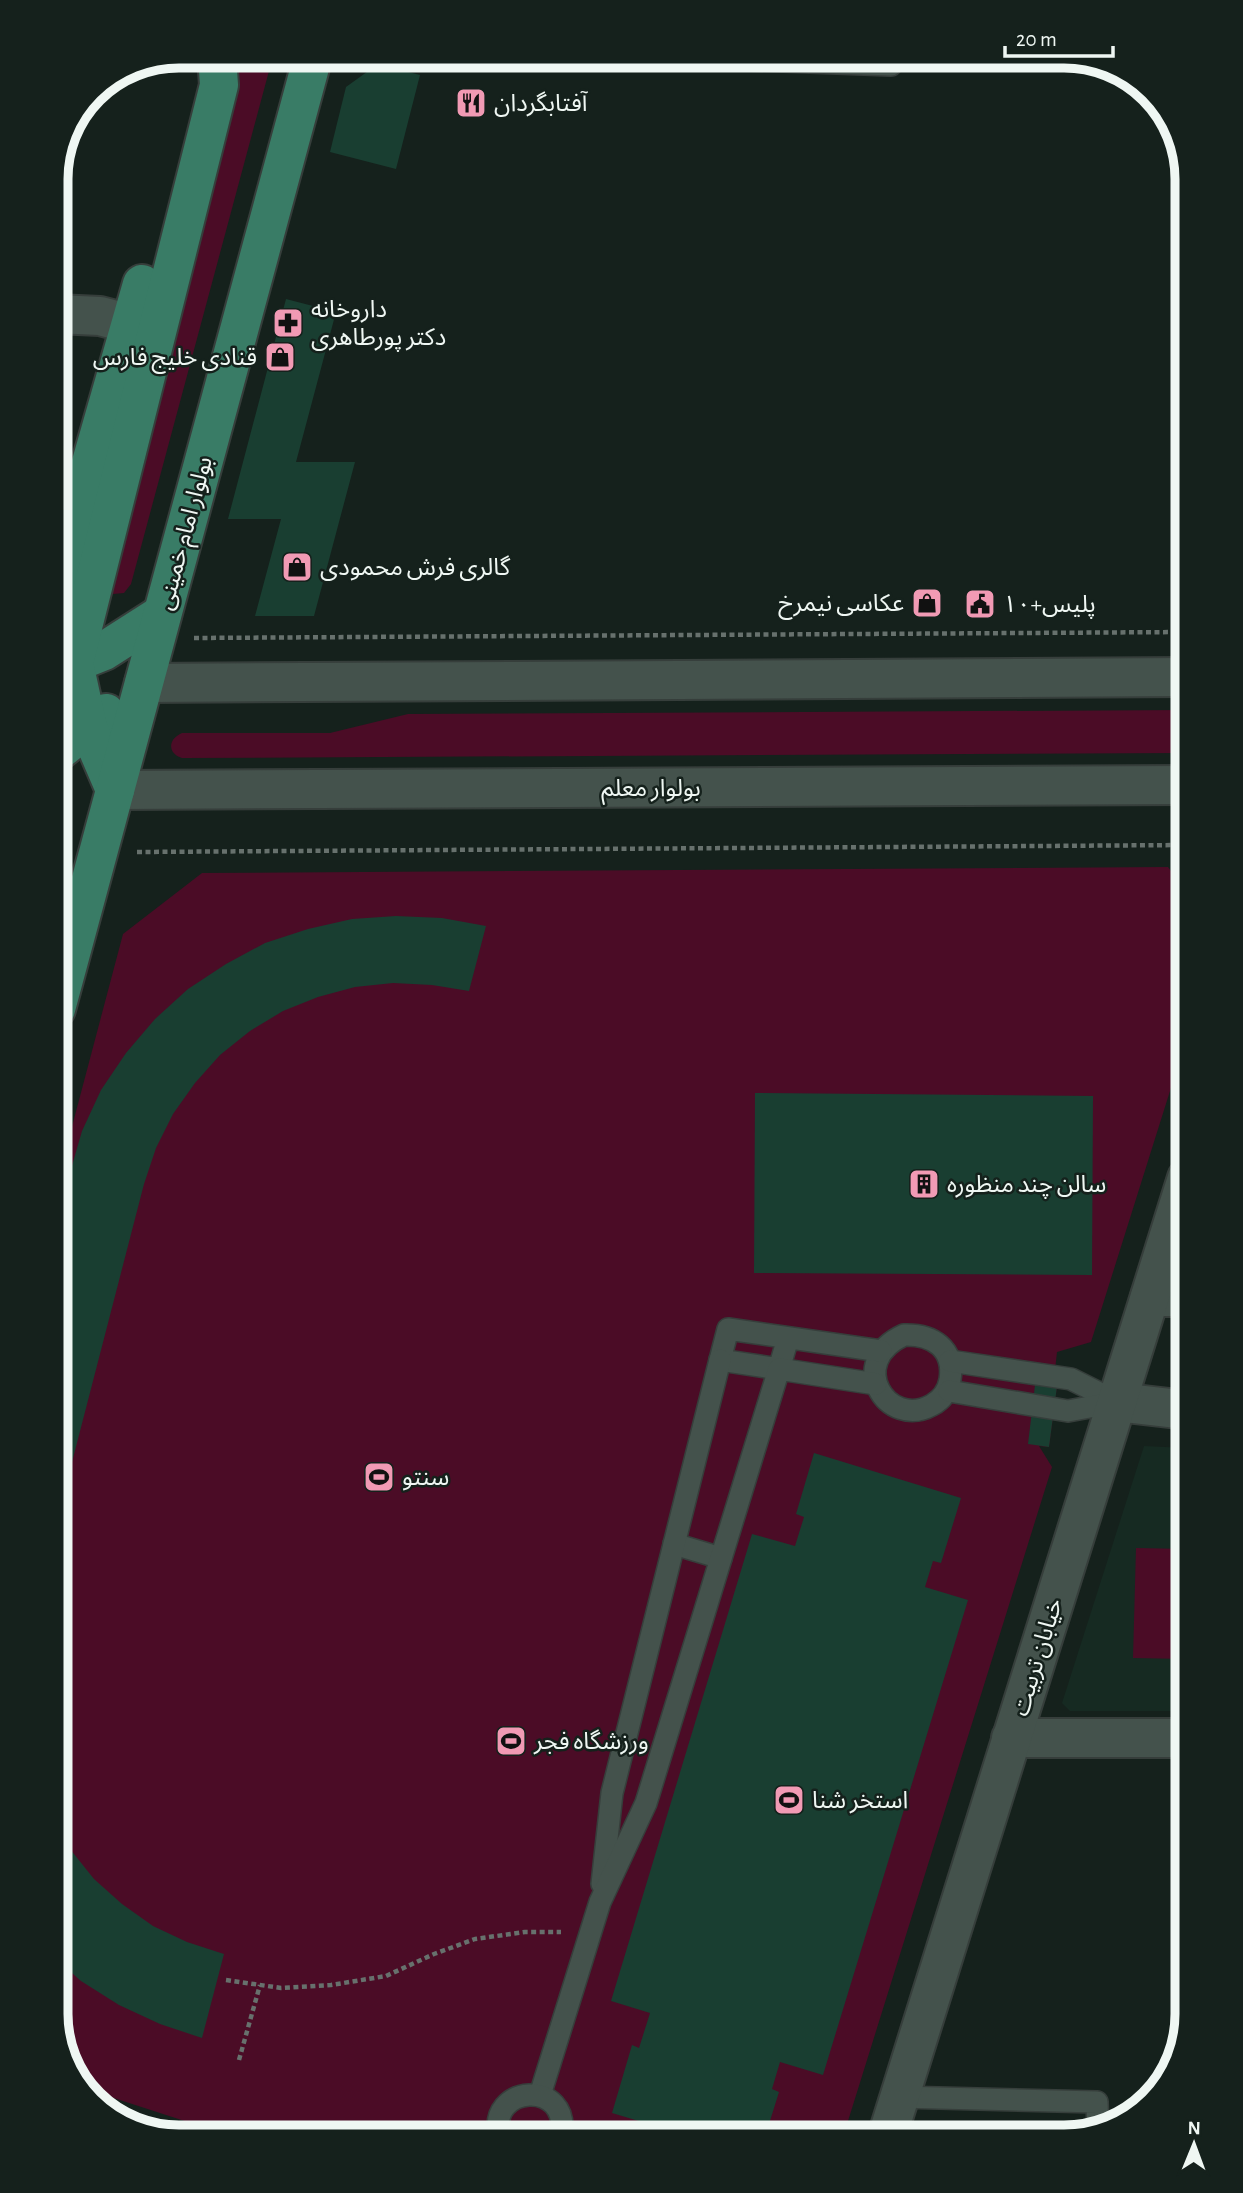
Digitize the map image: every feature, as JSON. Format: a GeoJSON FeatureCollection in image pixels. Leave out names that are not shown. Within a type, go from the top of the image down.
{"type":"FeatureCollection","features":[{"type":"Feature","properties":{"kind":"main road"},"geometry":{"type":"LineString","coordinates":[[68,543],[131,324],[200,68]]}},
{"type":"Feature","properties":{"kind":"main road"},"geometry":{"type":"LineString","coordinates":[[115,790],[88,727],[74,663],[219,85],[218,68]]}},
{"type":"Feature","properties":{"kind":"main road","name":"بولوار امام خمینی"},"geometry":{"type":"LineString","coordinates":[[68,964],[144,683],[176,626],[310,68]]}},
{"type":"Feature","properties":{"kind":"main road"},"geometry":{"type":"LineString","coordinates":[[68,315],[100,316],[131,324]]}},
{"type":"Feature","properties":{"kind":"main road"},"geometry":{"type":"LineString","coordinates":[[74,663],[176,626]]}},
{"type":"Feature","properties":{"kind":"main road"},"geometry":{"type":"LineString","coordinates":[[68,743],[144,683],[1175,677]]}},
{"type":"Feature","properties":{"kind":"main road","name":"بولوار معلم"},"geometry":{"type":"LineString","coordinates":[[115,790],[1175,785]]}},
{"type":"Feature","properties":{"kind":"main road","name":"خیابان تربیت"},"geometry":{"type":"LineString","coordinates":[[891,2125],[1175,1217]]}},
{"type":"Feature","properties":{"kind":"main road"},"geometry":{"type":"LineString","coordinates":[[1150,1297],[1175,1297]]}},
{"type":"Feature","properties":{"kind":"main road"},"geometry":{"type":"LineString","coordinates":[[1117,1402],[1175,1409]]}},
{"type":"Feature","properties":{"kind":"main road"},"geometry":{"type":"LineString","coordinates":[[1012,1738],[1175,1738]]}},
{"type":"Feature","properties":{"kind":"lane"},"geometry":{"type":"LineString","coordinates":[[600,1902],[612,1793],[727,1329],[881,1351]]}},
{"type":"Feature","properties":{"kind":"lane"},"geometry":{"type":"LineString","coordinates":[[904,1335],[919,1335],[932,1339],[943,1348],[950,1361],[948,1391],[935,1404],[922,1410],[907,1410],[894,1405],[883,1396],[876,1384],[876,1361],[881,1351],[891,1341],[904,1335]]}},
{"type":"Feature","properties":{"kind":"lane"},"geometry":{"type":"LineString","coordinates":[[540,2095],[600,1902],[646,1803],[788,1338]]}},
{"type":"Feature","properties":{"kind":"lane"},"geometry":{"type":"LineString","coordinates":[[720,1360],[876,1384]]}},
{"type":"Feature","properties":{"kind":"lane"},"geometry":{"type":"LineString","coordinates":[[950,1361],[1071,1379],[1117,1402]]}},
{"type":"Feature","properties":{"kind":"lane"},"geometry":{"type":"LineString","coordinates":[[948,1391],[1068,1411],[1117,1402]]}},
{"type":"Feature","properties":{"kind":"lane"},"geometry":{"type":"LineString","coordinates":[[674,1544],[721,1558]]}},
{"type":"Feature","properties":{"kind":"lane"},"geometry":{"type":"LineString","coordinates":[[498,2125],[505,2106],[515,2097],[527,2094],[540,2095],[551,2101],[560,2111],[563,2125]]}},
{"type":"Feature","properties":{"kind":"lane"},"geometry":{"type":"LineString","coordinates":[[899,2098],[1097,2102],[1098,2120]]}},
{"type":"Feature","properties":{"kind":"path"},"geometry":{"type":"LineString","coordinates":[[176,626],[1175,632]]}},
{"type":"Feature","properties":{"kind":"path"},"geometry":{"type":"LineString","coordinates":[[132,852],[1175,845]]}},
{"type":"Feature","properties":{"kind":"path"},"geometry":{"type":"LineString","coordinates":[[226,1980],[281,1989],[331,1985],[386,1976],[475,1938],[525,1932],[590,1931]]}},
{"type":"Feature","properties":{"kind":"path"},"geometry":{"type":"LineString","coordinates":[[239,2060],[260,1985]]}},
{"type":"Feature","properties":{"kind":"shaded area"},"geometry":{"type":"Polygon","coordinates":[[[240,68],[270,68],[131,584],[124,593],[113,594],[108,592],[102,576],[240,68]]]}},
{"type":"Feature","properties":{"kind":"shaded area"},"geometry":{"type":"Polygon","coordinates":[[[1175,710],[1175,753],[182,758],[174,753],[171,746],[174,739],[182,733],[330,733],[408,714],[1175,710]]]}},
{"type":"Feature","properties":{"kind":"shaded area","name":"ورزشگاه فجر"},"geometry":{"type":"Polygon","coordinates":[[[1168,867],[1175,876],[1175,1075],[1091,1342],[1057,1352],[1055,1370],[1059,1371],[1049,1447],[1039,1446],[1052,1467],[847,2125],[197,2125],[104,2095],[87,2076],[80,2063],[70,2036],[68,2014],[68,1142],[123,934],[202,873],[1168,867]]]}},
{"type":"Feature","properties":{"kind":"shaded area"},"geometry":{"type":"Polygon","coordinates":[[[1144,1446],[1175,1447],[1175,1711],[1070,1711],[1062,1703],[1144,1446]]]}},
{"type":"Feature","properties":{"kind":"shaded area"},"geometry":{"type":"Polygon","coordinates":[[[1136,1548],[1175,1549],[1175,1659],[1133,1658],[1136,1548]]]}},
{"type":"Feature","properties":{"kind":"building"},"geometry":{"type":"Polygon","coordinates":[[[372,68],[393,68],[420,75],[396,169],[330,152],[346,87],[372,68]]]}},
{"type":"Feature","properties":{"kind":"building"},"geometry":{"type":"Polygon","coordinates":[[[286,299],[336,312],[296,462],[355,462],[314,616],[255,616],[281,519],[228,519],[286,299]]]}},
{"type":"Feature","properties":{"kind":"building"},"geometry":{"type":"Polygon","coordinates":[[[396,916],[442,918],[486,926],[469,991],[393,983],[355,987],[318,997],[283,1011],[250,1031],[220,1055],[195,1083],[173,1114],[156,1148],[144,1184],[68,1478],[68,1179],[82,1131],[101,1090],[126,1053],[155,1019],[188,989],[265,943],[352,919],[396,916]]]}},
{"type":"Feature","properties":{"kind":"building","name":"سالن چند منظوره"},"geometry":{"type":"Polygon","coordinates":[[[755,1093],[1093,1096],[1092,1275],[754,1273],[755,1093]]]}},
{"type":"Feature","properties":{"kind":"building"},"geometry":{"type":"Polygon","coordinates":[[[1037,1368],[1059,1371],[1049,1447],[1028,1444],[1037,1368]]]}},
{"type":"Feature","properties":{"kind":"building","name":"استخر شنا"},"geometry":{"type":"Polygon","coordinates":[[[814,1453],[961,1498],[941,1563],[933,1561],[925,1587],[968,1600],[823,2075],[780,2062],[772,2089],[779,2092],[769,2125],[652,2125],[612,2113],[632,2045],[639,2048],[650,2013],[611,2001],[752,1534],[795,1546],[804,1517],[796,1514],[814,1453]]]}},
{"type":"Feature","properties":{"kind":"building"},"geometry":{"type":"Polygon","coordinates":[[[68,1846],[94,1879],[122,1904],[153,1926],[187,1942],[224,1954],[202,2038],[160,2024],[119,2005],[68,1970],[68,1846]]]}},
{"type":"Feature","properties":{"kind":"place","name":"آفتابگردان"},"geometry":{"type":"Point","coordinates":[471,103]}},
{"type":"Feature","properties":{"kind":"place","name":"داروخانه دکتر پورطاهری"},"geometry":{"type":"Point","coordinates":[288,323]}},
{"type":"Feature","properties":{"kind":"place","name":"قنادی خلیج فارس"},"geometry":{"type":"Point","coordinates":[280,357]}},
{"type":"Feature","properties":{"kind":"place","name":"گالری فرش محمودی"},"geometry":{"type":"Point","coordinates":[297,567]}},
{"type":"Feature","properties":{"kind":"place","name":"عکاسی نیمرخ"},"geometry":{"type":"Point","coordinates":[927,603]}},
{"type":"Feature","properties":{"kind":"place","name":"پلیس+۱۰"},"geometry":{"type":"Point","coordinates":[980,604]}},
{"type":"Feature","properties":{"kind":"place","name":"سالن چند منظوره"},"geometry":{"type":"Point","coordinates":[924,1184]}},
{"type":"Feature","properties":{"kind":"place","name":"سنتو"},"geometry":{"type":"Point","coordinates":[379,1477]}},
{"type":"Feature","properties":{"kind":"place","name":"ورزشگاه فجر"},"geometry":{"type":"Point","coordinates":[511,1741]}},
{"type":"Feature","properties":{"kind":"place","name":"استخر شنا"},"geometry":{"type":"Point","coordinates":[789,1800]}}]}
